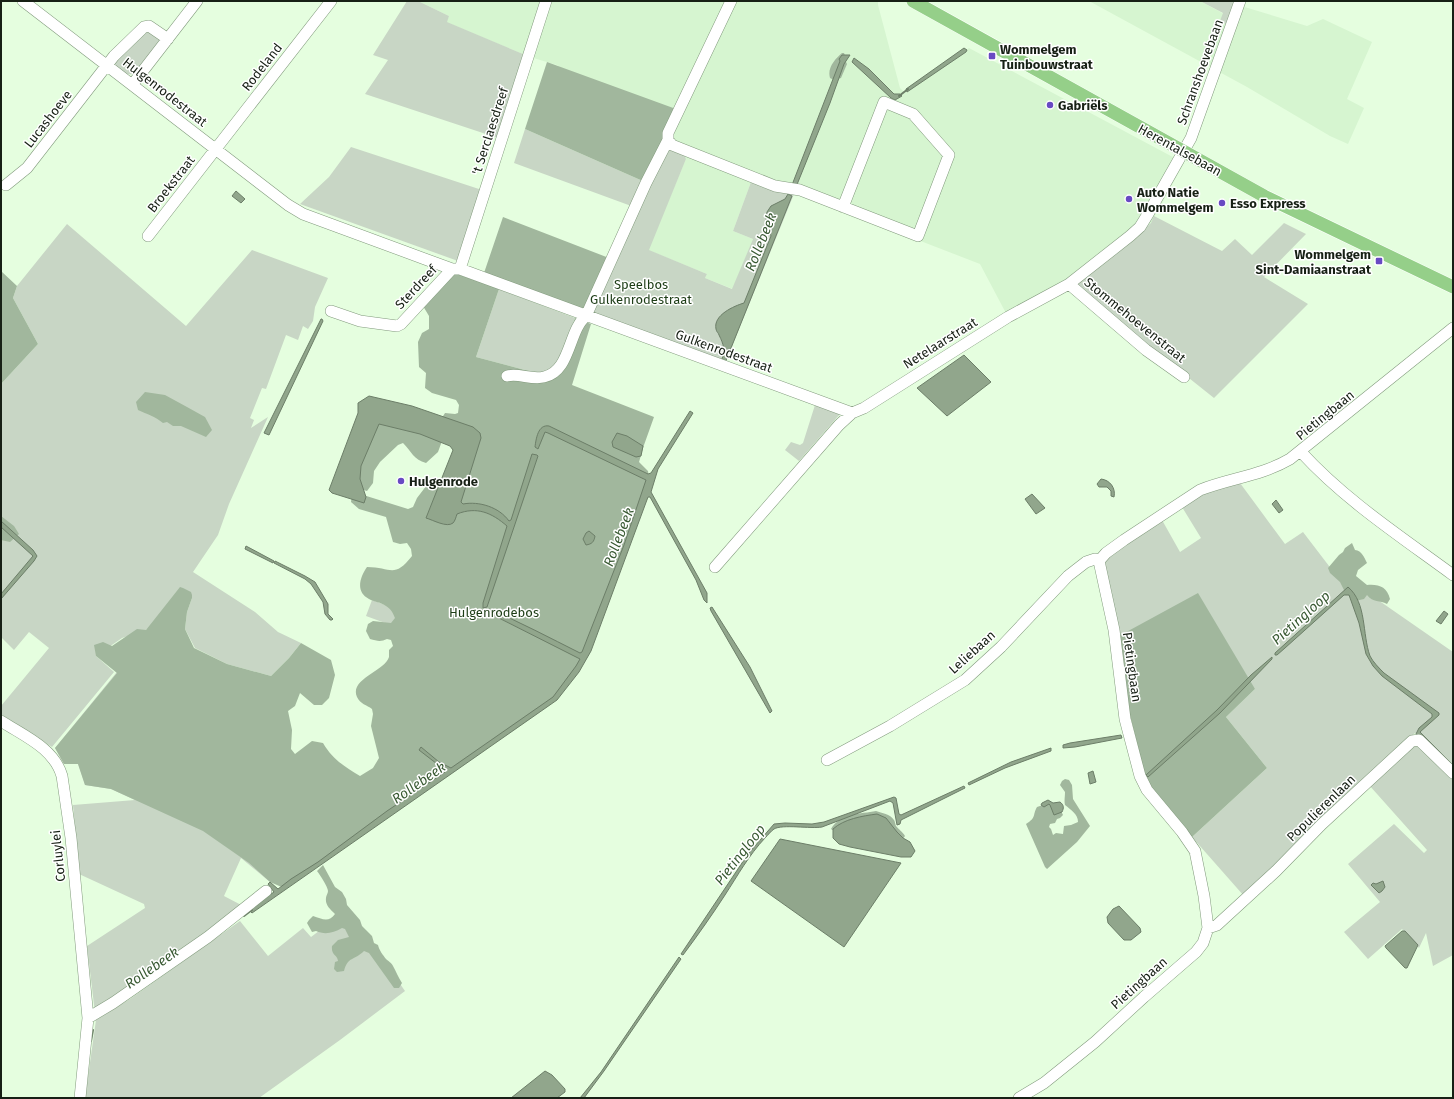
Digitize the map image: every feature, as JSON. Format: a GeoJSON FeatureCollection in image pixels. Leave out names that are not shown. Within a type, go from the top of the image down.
{"type":"FeatureCollection","features":[{"type":"Feature","properties":{"kind":"main road","name":"Herentalsebaan"},"geometry":{"type":"LineString","coordinates":[[912,1],[1264,196],[1453,287]]}},
{"type":"Feature","properties":{"kind":"street"},"geometry":{"type":"LineString","coordinates":[[132,85],[197,1]]}},
{"type":"Feature","properties":{"kind":"street","name":"Rodeland"},"geometry":{"type":"LineString","coordinates":[[216,149],[331,1]]}},
{"type":"Feature","properties":{"kind":"street","name":"'t Serclaesdreef"},"geometry":{"type":"LineString","coordinates":[[456,269],[546,1]]}},
{"type":"Feature","properties":{"kind":"street"},"geometry":{"type":"LineString","coordinates":[[507,376],[514,374],[534,378],[544,377],[554,372],[563,362],[580,321],[586,316],[646,183],[668,140],[668,133],[731,1]]}},
{"type":"Feature","properties":{"kind":"street","name":"Schranshoevebaan"},"geometry":{"type":"LineString","coordinates":[[1183,151],[1191,138],[1240,1]]}},
{"type":"Feature","properties":{"kind":"street","name":"Hulgenrodestraat"},"geometry":{"type":"LineString","coordinates":[[26,2],[289,206],[303,214],[456,269]]}},
{"type":"Feature","properties":{"kind":"street","name":"Lucashoeve"},"geometry":{"type":"LineString","coordinates":[[6,185],[27,168],[106,65],[147,25],[168,39]]}},
{"type":"Feature","properties":{"kind":"street"},"geometry":{"type":"LineString","coordinates":[[668,140],[672,145],[748,176],[775,186],[800,190],[843,207],[918,236],[949,155],[913,114],[884,102],[843,207]]}},
{"type":"Feature","properties":{"kind":"street","name":"Broekstraat"},"geometry":{"type":"LineString","coordinates":[[148,236],[216,149]]}},
{"type":"Feature","properties":{"kind":"street","name":"Netelaarstraat"},"geometry":{"type":"LineString","coordinates":[[715,567],[839,425],[852,413],[864,408],[1008,317],[1069,284],[1130,236],[1140,227],[1183,151]]}},
{"type":"Feature","properties":{"kind":"street","name":"Gulkenrodestraat"},"geometry":{"type":"LineString","coordinates":[[456,269],[852,413]]}},
{"type":"Feature","properties":{"kind":"street","name":"Sterdreef"},"geometry":{"type":"LineString","coordinates":[[331,312],[360,321],[397,326],[401,324],[456,269]]}},
{"type":"Feature","properties":{"kind":"street","name":"Stommehoevenstraat"},"geometry":{"type":"LineString","coordinates":[[1069,284],[1146,350],[1184,377]]}},
{"type":"Feature","properties":{"kind":"street","name":"Pietingbaan"},"geometry":{"type":"LineString","coordinates":[[1019,1098],[1044,1083],[1095,1042],[1196,952],[1203,943],[1208,928],[1204,896],[1195,851],[1182,832],[1147,790],[1140,776],[1125,719],[1114,630],[1099,561],[1106,553],[1124,540],[1200,490],[1268,471],[1290,460],[1453,328]]}},
{"type":"Feature","properties":{"kind":"street"},"geometry":{"type":"LineString","coordinates":[[1301,452],[1339,490],[1358,506],[1453,574]]}},
{"type":"Feature","properties":{"kind":"street","name":"Leliebaan"},"geometry":{"type":"LineString","coordinates":[[827,760],[890,726],[965,680],[1001,646],[1068,576],[1086,562],[1095,559],[1099,561]]}},
{"type":"Feature","properties":{"kind":"street","name":"Corluylei"},"geometry":{"type":"LineString","coordinates":[[1,722],[48,752],[59,766],[62,776],[71,838],[88,1018],[80,1098]]}},
{"type":"Feature","properties":{"kind":"street","name":"Populierenlaan"},"geometry":{"type":"LineString","coordinates":[[1208,928],[1217,925],[1264,882],[1326,820],[1412,741],[1419,740],[1453,773]]}},
{"type":"Feature","properties":{"kind":"street"},"geometry":{"type":"LineString","coordinates":[[88,1018],[113,1003],[208,937],[266,891]]}},
{"type":"Feature","properties":{"kind":"shaded area"},"geometry":{"type":"Polygon","coordinates":[[[418,1],[878,1],[900,88],[904,92],[969,48],[1184,163],[1151,223],[1141,232],[1008,317],[980,264],[799,194],[751,182],[733,231],[753,239],[733,289],[705,278],[707,274],[648,250],[686,159],[557,65],[530,57],[446,22],[449,16],[418,1]]]}},
{"type":"Feature","properties":{"kind":"shaded area"},"geometry":{"type":"Polygon","coordinates":[[[1089,1],[1200,1],[1233,19],[1238,5],[1307,26],[1323,19],[1372,42],[1347,99],[1364,108],[1348,144],[1330,136],[1247,87],[1089,1]]]}},
{"type":"Feature","properties":{"kind":"shaded area"},"geometry":{"type":"Polygon","coordinates":[[[964,48],[967,50],[966,52],[907,92],[906,89],[964,48]]]}},
{"type":"Feature","properties":{"kind":"shaded area"},"geometry":{"type":"Polygon","coordinates":[[[842,55],[850,55],[844,64],[796,187],[792,185],[840,61],[839,59],[842,55]]]}},
{"type":"Feature","properties":{"kind":"shaded area"},"geometry":{"type":"Polygon","coordinates":[[[854,58],[869,69],[894,94],[900,94],[902,96],[895,100],[891,98],[852,62],[854,58]]]}},
{"type":"Feature","properties":{"kind":"shaded area"},"geometry":{"type":"Polygon","coordinates":[[[236,191],[245,199],[241,203],[232,196],[236,191]]]}},
{"type":"Feature","properties":{"kind":"shaded area"},"geometry":{"type":"Polygon","coordinates":[[[788,194],[792,196],[725,363],[722,359],[724,353],[723,345],[716,330],[716,324],[721,315],[725,312],[744,303],[771,236],[766,219],[767,212],[771,206],[785,199],[788,194]]]}},
{"type":"Feature","properties":{"kind":"shaded area"},"geometry":{"type":"Polygon","coordinates":[[[321,319],[323,321],[269,435],[264,433],[321,319]]]}},
{"type":"Feature","properties":{"kind":"shaded area"},"geometry":{"type":"Polygon","coordinates":[[[964,355],[991,382],[947,416],[917,388],[964,355]]]}},
{"type":"Feature","properties":{"kind":"shaded area"},"geometry":{"type":"Polygon","coordinates":[[[369,396],[412,406],[473,427],[480,433],[481,438],[461,502],[463,504],[476,503],[488,506],[500,512],[509,521],[511,520],[532,454],[538,456],[487,607],[483,608],[483,603],[507,526],[490,514],[478,511],[457,514],[454,522],[447,525],[426,518],[453,450],[450,446],[420,434],[379,424],[361,466],[360,479],[366,497],[364,503],[332,493],[329,490],[358,413],[358,403],[369,396]]]}},
{"type":"Feature","properties":{"kind":"shaded area"},"geometry":{"type":"Polygon","coordinates":[[[690,411],[693,413],[658,469],[651,492],[707,593],[707,603],[704,600],[696,580],[650,497],[648,497],[591,651],[579,672],[557,700],[252,913],[250,911],[251,908],[274,892],[268,884],[270,882],[278,889],[318,862],[387,811],[445,772],[441,767],[419,750],[421,747],[439,762],[451,768],[553,697],[576,666],[580,659],[486,611],[489,609],[580,653],[582,652],[624,545],[646,480],[545,432],[538,449],[535,447],[537,436],[542,427],[549,426],[648,474],[651,473],[690,411]]]}},
{"type":"Feature","properties":{"kind":"shaded area"},"geometry":{"type":"Polygon","coordinates":[[[617,433],[627,436],[643,446],[641,456],[636,457],[613,447],[612,442],[617,433]]]}},
{"type":"Feature","properties":{"kind":"shaded area"},"geometry":{"type":"Polygon","coordinates":[[[1101,479],[1112,485],[1114,497],[1111,496],[1111,491],[1107,487],[1099,487],[1097,484],[1101,479]]]}},
{"type":"Feature","properties":{"kind":"shaded area"},"geometry":{"type":"Polygon","coordinates":[[[1032,494],[1045,508],[1036,514],[1025,499],[1032,494]]]}},
{"type":"Feature","properties":{"kind":"shaded area"},"geometry":{"type":"Polygon","coordinates":[[[1276,500],[1283,510],[1279,513],[1272,504],[1276,500]]]}},
{"type":"Feature","properties":{"kind":"shaded area"},"geometry":{"type":"Polygon","coordinates":[[[1,521],[33,550],[37,556],[1,599],[1,594],[33,556],[1,527],[1,521]]]}},
{"type":"Feature","properties":{"kind":"shaded area"},"geometry":{"type":"Polygon","coordinates":[[[589,531],[595,536],[595,538],[590,544],[586,545],[583,539],[589,531]]]}},
{"type":"Feature","properties":{"kind":"shaded area"},"geometry":{"type":"Polygon","coordinates":[[[246,546],[274,561],[273,563],[245,549],[246,546]]]}},
{"type":"Feature","properties":{"kind":"shaded area"},"geometry":{"type":"Polygon","coordinates":[[[275,561],[315,582],[328,604],[328,614],[333,619],[332,620],[330,620],[325,614],[323,602],[311,584],[305,579],[274,563],[275,561]]]}},
{"type":"Feature","properties":{"kind":"shaded area"},"geometry":{"type":"Polygon","coordinates":[[[1348,587],[1358,601],[1361,610],[1370,656],[1384,673],[1439,713],[1439,715],[1420,732],[1453,765],[1453,770],[1416,734],[1419,728],[1432,717],[1432,714],[1382,676],[1373,666],[1366,654],[1359,623],[1349,595],[1344,595],[1277,655],[1275,655],[1275,653],[1348,587]]]}},
{"type":"Feature","properties":{"kind":"shaded area"},"geometry":{"type":"Polygon","coordinates":[[[712,607],[750,667],[772,711],[770,713],[711,611],[710,608],[712,607]]]}},
{"type":"Feature","properties":{"kind":"shaded area"},"geometry":{"type":"Polygon","coordinates":[[[1444,611],[1448,614],[1441,624],[1436,621],[1444,611]]]}},
{"type":"Feature","properties":{"kind":"shaded area"},"geometry":{"type":"Polygon","coordinates":[[[1272,657],[1272,659],[1220,713],[1148,777],[1146,775],[1217,710],[1251,675],[1272,657]]]}},
{"type":"Feature","properties":{"kind":"shaded area"},"geometry":{"type":"Polygon","coordinates":[[[1121,735],[1122,738],[1063,748],[1063,745],[1070,743],[1121,735]]]}},
{"type":"Feature","properties":{"kind":"shaded area"},"geometry":{"type":"Polygon","coordinates":[[[1051,748],[1051,751],[1005,768],[969,785],[968,783],[1011,762],[1051,748]]]}},
{"type":"Feature","properties":{"kind":"shaded area"},"geometry":{"type":"Polygon","coordinates":[[[1093,771],[1096,782],[1090,784],[1088,773],[1093,771]]]}},
{"type":"Feature","properties":{"kind":"shaded area"},"geometry":{"type":"Polygon","coordinates":[[[964,786],[965,788],[901,820],[900,824],[897,825],[893,803],[890,801],[822,827],[783,827],[774,829],[754,851],[715,910],[683,955],[681,954],[748,854],[774,824],[812,824],[824,822],[894,797],[896,798],[899,814],[901,815],[964,786]]]}},
{"type":"Feature","properties":{"kind":"shaded area"},"geometry":{"type":"Polygon","coordinates":[[[1048,800],[1053,803],[1060,802],[1063,807],[1062,812],[1054,815],[1049,804],[1044,807],[1041,805],[1048,800]]]}},
{"type":"Feature","properties":{"kind":"shaded area"},"geometry":{"type":"Polygon","coordinates":[[[877,814],[886,818],[903,838],[910,842],[915,851],[911,857],[901,857],[850,847],[839,844],[833,838],[833,829],[842,823],[859,817],[877,814]]]}},
{"type":"Feature","properties":{"kind":"shaded area"},"geometry":{"type":"Polygon","coordinates":[[[780,839],[901,863],[844,947],[751,881],[780,839]]]}},
{"type":"Feature","properties":{"kind":"shaded area"},"geometry":{"type":"Polygon","coordinates":[[[1383,881],[1385,887],[1379,893],[1371,885],[1373,883],[1376,884],[1383,881]]]}},
{"type":"Feature","properties":{"kind":"shaded area"},"geometry":{"type":"Polygon","coordinates":[[[1119,906],[1140,928],[1141,932],[1131,940],[1124,940],[1108,923],[1107,917],[1113,909],[1119,906]]]}},
{"type":"Feature","properties":{"kind":"shaded area"},"geometry":{"type":"Polygon","coordinates":[[[1402,931],[1405,931],[1418,945],[1407,968],[1405,968],[1385,946],[1402,931]]]}},
{"type":"Feature","properties":{"kind":"shaded area"},"geometry":{"type":"Polygon","coordinates":[[[679,957],[681,959],[604,1071],[584,1098],[580,1098],[601,1072],[679,957]]]}},
{"type":"Feature","properties":{"kind":"shaded area"},"geometry":{"type":"Polygon","coordinates":[[[545,1071],[552,1075],[565,1089],[565,1092],[557,1098],[511,1098],[545,1071]]]}},
{"type":"Feature","properties":{"kind":"green space"},"geometry":{"type":"Polygon","coordinates":[[[407,1],[418,1],[449,16],[447,22],[523,54],[498,138],[365,94],[388,60],[373,55],[407,1]]]}},
{"type":"Feature","properties":{"kind":"green space"},"geometry":{"type":"Polygon","coordinates":[[[1200,1],[1236,1],[1228,25],[1220,21],[1223,13],[1200,1]]]}},
{"type":"Feature","properties":{"kind":"green space"},"geometry":{"type":"Polygon","coordinates":[[[145,29],[161,39],[136,73],[124,73],[114,65],[114,59],[145,29]]]}},
{"type":"Feature","properties":{"kind":"green space"},"geometry":{"type":"Polygon","coordinates":[[[842,53],[844,53],[847,64],[841,78],[834,80],[830,78],[829,74],[831,67],[834,61],[842,53]]]}},
{"type":"Feature","properties":{"kind":"green space"},"geometry":{"type":"Polygon","coordinates":[[[547,62],[676,109],[645,182],[525,129],[547,62]]]}},
{"type":"Feature","properties":{"kind":"green space","name":"Speelbos Gulkenrodestraat"},"geometry":{"type":"Polygon","coordinates":[[[525,129],[645,182],[662,146],[684,155],[686,159],[649,250],[707,274],[705,278],[732,289],[753,239],[733,231],[751,182],[794,194],[726,361],[586,316],[634,207],[514,163],[525,129]]]}},
{"type":"Feature","properties":{"kind":"green space"},"geometry":{"type":"Polygon","coordinates":[[[351,147],[482,190],[458,261],[300,204],[329,177],[351,147]]]}},
{"type":"Feature","properties":{"kind":"green space"},"geometry":{"type":"Polygon","coordinates":[[[1154,216],[1222,251],[1235,239],[1252,255],[1284,223],[1306,234],[1264,277],[1308,304],[1214,398],[1076,288],[1076,281],[1141,232],[1151,223],[1154,216]]]}},
{"type":"Feature","properties":{"kind":"green space"},"geometry":{"type":"Polygon","coordinates":[[[503,217],[609,258],[586,306],[583,309],[484,273],[503,217]]]}},
{"type":"Feature","properties":{"kind":"green space"},"geometry":{"type":"Polygon","coordinates":[[[67,224],[186,326],[252,250],[328,278],[315,307],[313,321],[308,329],[303,326],[298,340],[286,335],[266,389],[262,388],[250,418],[254,420],[251,428],[268,417],[229,504],[218,535],[193,572],[255,612],[278,632],[301,643],[289,658],[271,676],[227,664],[195,648],[185,629],[187,612],[192,598],[146,630],[122,638],[96,656],[114,672],[52,747],[1,714],[1,706],[49,648],[29,632],[14,650],[1,637],[1,384],[38,344],[13,298],[17,286],[67,224]]]}},
{"type":"Feature","properties":{"kind":"green space"},"geometry":{"type":"Polygon","coordinates":[[[1,271],[17,286],[13,298],[38,344],[1,384],[1,271]]]}},
{"type":"Feature","properties":{"kind":"green space","name":"Hulgenrodebos"},"geometry":{"type":"Polygon","coordinates":[[[454,273],[499,289],[476,357],[555,378],[575,318],[591,324],[572,385],[654,417],[639,462],[648,471],[649,478],[584,656],[548,706],[284,888],[270,882],[249,863],[203,831],[111,789],[85,785],[78,764],[64,764],[55,748],[117,673],[96,656],[94,645],[103,642],[112,646],[137,629],[146,630],[180,587],[191,592],[192,595],[187,612],[185,629],[194,648],[227,664],[271,676],[289,658],[301,643],[331,660],[335,675],[329,698],[322,705],[314,705],[300,693],[295,706],[288,711],[292,730],[291,749],[295,754],[312,741],[323,743],[335,758],[344,766],[360,776],[373,768],[379,758],[371,726],[373,714],[372,709],[360,701],[357,697],[356,691],[358,685],[363,680],[386,662],[389,657],[389,650],[393,646],[391,640],[387,639],[379,641],[370,639],[366,631],[368,624],[373,621],[391,623],[395,618],[392,611],[388,607],[365,596],[360,588],[360,584],[362,575],[367,567],[396,570],[406,563],[412,556],[411,549],[407,543],[400,544],[393,542],[386,517],[359,509],[351,502],[352,495],[360,494],[408,509],[413,507],[417,498],[430,481],[438,480],[442,484],[464,472],[440,421],[445,413],[458,413],[459,405],[456,400],[432,393],[425,388],[426,373],[419,367],[418,342],[422,333],[429,329],[429,316],[423,306],[454,273]]]}},
{"type":"Feature","properties":{"kind":"green space"},"geometry":{"type":"Polygon","coordinates":[[[499,289],[575,318],[555,378],[476,357],[499,289]]]}},
{"type":"Feature","properties":{"kind":"green space"},"geometry":{"type":"Polygon","coordinates":[[[145,392],[165,395],[205,417],[212,430],[206,437],[181,426],[173,426],[167,422],[163,423],[138,410],[136,402],[145,392]]]}},
{"type":"Feature","properties":{"kind":"green space"},"geometry":{"type":"Polygon","coordinates":[[[815,405],[840,414],[799,461],[785,450],[791,442],[800,445],[803,443],[815,405]]]}},
{"type":"Feature","properties":{"kind":"green space"},"geometry":{"type":"Polygon","coordinates":[[[388,419],[442,441],[438,452],[426,463],[418,460],[403,443],[398,445],[380,462],[374,471],[373,483],[367,491],[357,488],[352,471],[377,422],[388,419]]]}},
{"type":"Feature","properties":{"kind":"green space"},"geometry":{"type":"Polygon","coordinates":[[[1240,483],[1285,544],[1303,532],[1329,566],[1453,652],[1453,769],[1415,733],[1316,825],[1244,896],[1192,837],[1267,768],[1226,717],[1255,689],[1119,636],[1102,564],[1109,557],[1162,520],[1180,552],[1201,538],[1182,507],[1202,494],[1240,483]]]}},
{"type":"Feature","properties":{"kind":"green space"},"geometry":{"type":"Polygon","coordinates":[[[1,516],[14,526],[19,534],[10,542],[1,540],[1,516]]]}},
{"type":"Feature","properties":{"kind":"green space"},"geometry":{"type":"Polygon","coordinates":[[[1352,543],[1355,550],[1361,553],[1367,563],[1358,570],[1356,576],[1367,585],[1375,585],[1385,589],[1390,599],[1387,604],[1369,598],[1367,595],[1364,599],[1355,601],[1345,592],[1340,582],[1330,573],[1328,568],[1345,548],[1352,543]]]}},
{"type":"Feature","properties":{"kind":"green space"},"geometry":{"type":"Polygon","coordinates":[[[1198,593],[1255,689],[1226,717],[1267,768],[1192,837],[1147,783],[1129,711],[1119,636],[1198,593]]]}},
{"type":"Feature","properties":{"kind":"green space"},"geometry":{"type":"Polygon","coordinates":[[[372,600],[402,611],[396,627],[366,616],[372,600]]]}},
{"type":"Feature","properties":{"kind":"green space"},"geometry":{"type":"Polygon","coordinates":[[[147,635],[270,882],[241,858],[224,896],[245,907],[95,1013],[87,946],[145,908],[144,904],[79,874],[73,805],[135,800],[111,789],[85,785],[78,764],[64,764],[55,748],[147,635]]]}},
{"type":"Feature","properties":{"kind":"green space"},"geometry":{"type":"Polygon","coordinates":[[[1411,745],[1418,745],[1453,777],[1453,955],[1433,966],[1426,933],[1419,948],[1402,929],[1368,959],[1344,932],[1380,902],[1348,864],[1394,824],[1424,853],[1427,850],[1369,785],[1411,745]]]}},
{"type":"Feature","properties":{"kind":"green space"},"geometry":{"type":"Polygon","coordinates":[[[1065,779],[1069,780],[1072,785],[1073,799],[1090,826],[1077,842],[1047,869],[1026,824],[1033,818],[1037,807],[1049,803],[1061,811],[1063,815],[1057,819],[1055,823],[1050,824],[1049,827],[1053,835],[1056,833],[1063,834],[1064,826],[1078,822],[1078,819],[1072,810],[1065,805],[1065,792],[1060,785],[1065,779]]]}},
{"type":"Feature","properties":{"kind":"green space"},"geometry":{"type":"Polygon","coordinates":[[[876,811],[890,816],[894,820],[896,826],[905,836],[902,840],[836,832],[831,829],[845,817],[876,811]]]}},
{"type":"Feature","properties":{"kind":"green space"},"geometry":{"type":"Polygon","coordinates":[[[323,865],[335,887],[342,892],[346,899],[347,905],[360,920],[362,926],[372,936],[374,943],[378,945],[380,951],[386,959],[391,963],[402,983],[399,988],[394,988],[369,953],[364,951],[347,963],[344,971],[337,972],[334,969],[335,962],[338,961],[332,952],[332,946],[338,940],[349,937],[345,929],[342,928],[329,933],[316,931],[312,932],[307,923],[313,916],[322,919],[330,919],[335,914],[327,905],[326,897],[328,889],[317,871],[323,865]]]}},
{"type":"Feature","properties":{"kind":"green space"},"geometry":{"type":"Polygon","coordinates":[[[348,909],[405,991],[340,1040],[259,1098],[85,1098],[96,1020],[130,999],[240,921],[268,956],[303,928],[311,937],[348,909]]]}},
{"type":"Feature","properties":{"kind":"waterway","name":"Rollebeek"},"geometry":{"type":"LineString","coordinates":[[899,96],[908,89]]}},
{"type":"Feature","properties":{"kind":"waterway","name":"Rollebeek"},"geometry":{"type":"LineString","coordinates":[[244,916],[252,910]]}},
{"type":"Feature","properties":{"kind":"waterway","name":"Rollebeek"},"geometry":{"type":"LineString","coordinates":[[91,1041],[93,1030]]}},
{"type":"Feature","properties":{"kind":"place","name":"Wommelgem Tuinbouwstraat"},"geometry":{"type":"Point","coordinates":[992,56]}},
{"type":"Feature","properties":{"kind":"place","name":"Gabriëls"},"geometry":{"type":"Point","coordinates":[1050,105]}},
{"type":"Feature","properties":{"kind":"place","name":"Auto Natie Wommelgem"},"geometry":{"type":"Point","coordinates":[1129,199]}},
{"type":"Feature","properties":{"kind":"place","name":"Esso Express"},"geometry":{"type":"Point","coordinates":[1222,203]}},
{"type":"Feature","properties":{"kind":"place","name":"Wommelgem Sint-Damiaanstraat"},"geometry":{"type":"Point","coordinates":[1379,261]}},
{"type":"Feature","properties":{"kind":"place","name":"Hulgenrode"},"geometry":{"type":"Point","coordinates":[401,481]}},
{"type":"Feature","properties":{"kind":"water label","name":"Pietingloop"},"geometry":{"type":"Point","coordinates":[1301,618]}},
{"type":"Feature","properties":{"kind":"water label","name":"Pietingloop"},"geometry":{"type":"Point","coordinates":[740,855]}}]}
